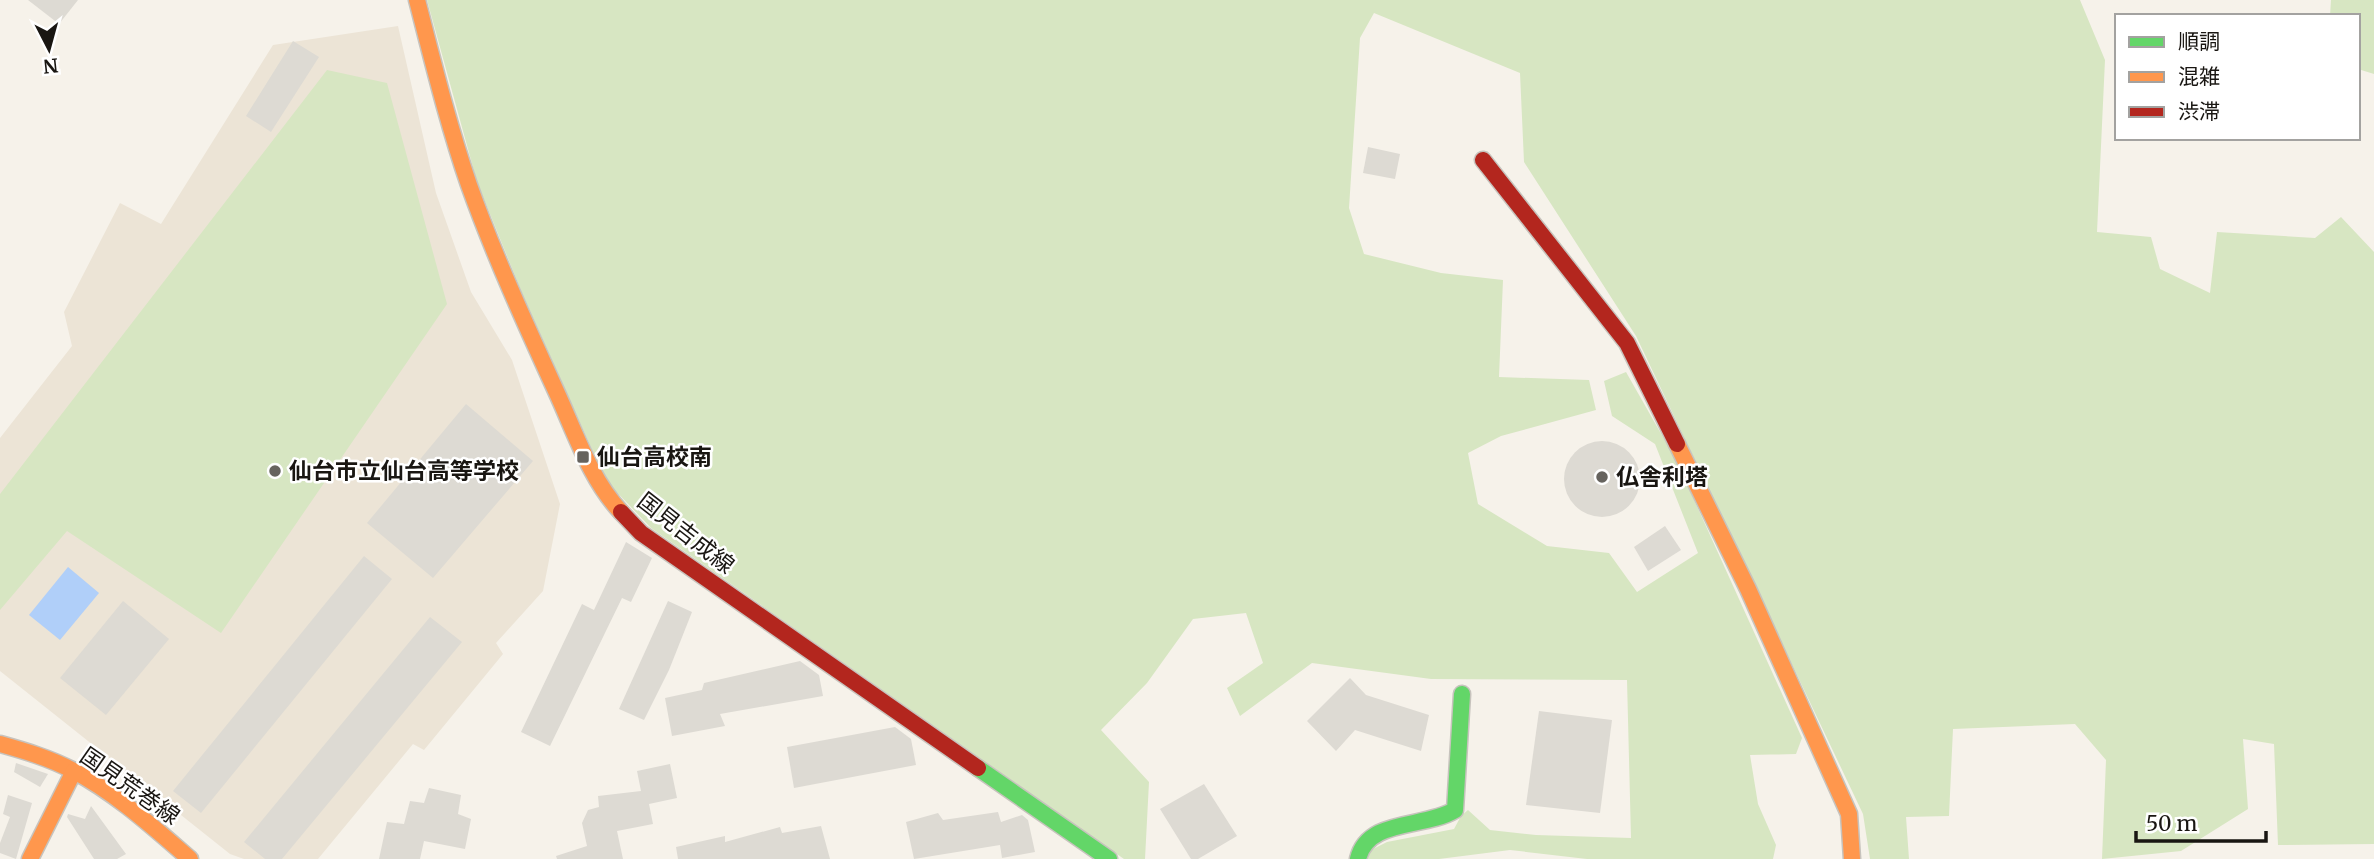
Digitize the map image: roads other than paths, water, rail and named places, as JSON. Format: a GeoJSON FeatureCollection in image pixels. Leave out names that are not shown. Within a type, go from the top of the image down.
{"type":"FeatureCollection","features":[{"type":"Feature","properties":{"kind":"street","name":"国見吉成線"},"geometry":{"type":"LineString","coordinates":[[416,0],[469,185],[507,283],[588,461],[607,496],[641,533],[1108,859]]}},
{"type":"Feature","properties":{"kind":"street"},"geometry":{"type":"LineString","coordinates":[[1483,160],[1627,343],[1748,589],[1849,814],[1852,859]]}},
{"type":"Feature","properties":{"kind":"street"},"geometry":{"type":"LineString","coordinates":[[1358,859],[1364,841],[1376,832],[1445,818],[1455,810],[1462,694]]}},
{"type":"Feature","properties":{"kind":"street","name":"国見荒巻線"},"geometry":{"type":"LineString","coordinates":[[0,744],[44,757],[74,771],[132,811],[190,859]]}},
{"type":"Feature","properties":{"kind":"street"},"geometry":{"type":"LineString","coordinates":[[30,859],[74,771]]}},
{"type":"Feature","properties":{"kind":"water"},"geometry":{"type":"Polygon","coordinates":[[[68,567],[99,593],[60,640],[29,615],[68,567]]]}},
{"type":"Feature","properties":{"kind":"place","name":"仙台高校南"},"geometry":{"type":"Point","coordinates":[583,457]}},
{"type":"Feature","properties":{"kind":"place","name":"仙台市立仙台高等学校"},"geometry":{"type":"Point","coordinates":[275,471]}},
{"type":"Feature","properties":{"kind":"place","name":"仏舎利塔"},"geometry":{"type":"Point","coordinates":[1602,477]}}]}
